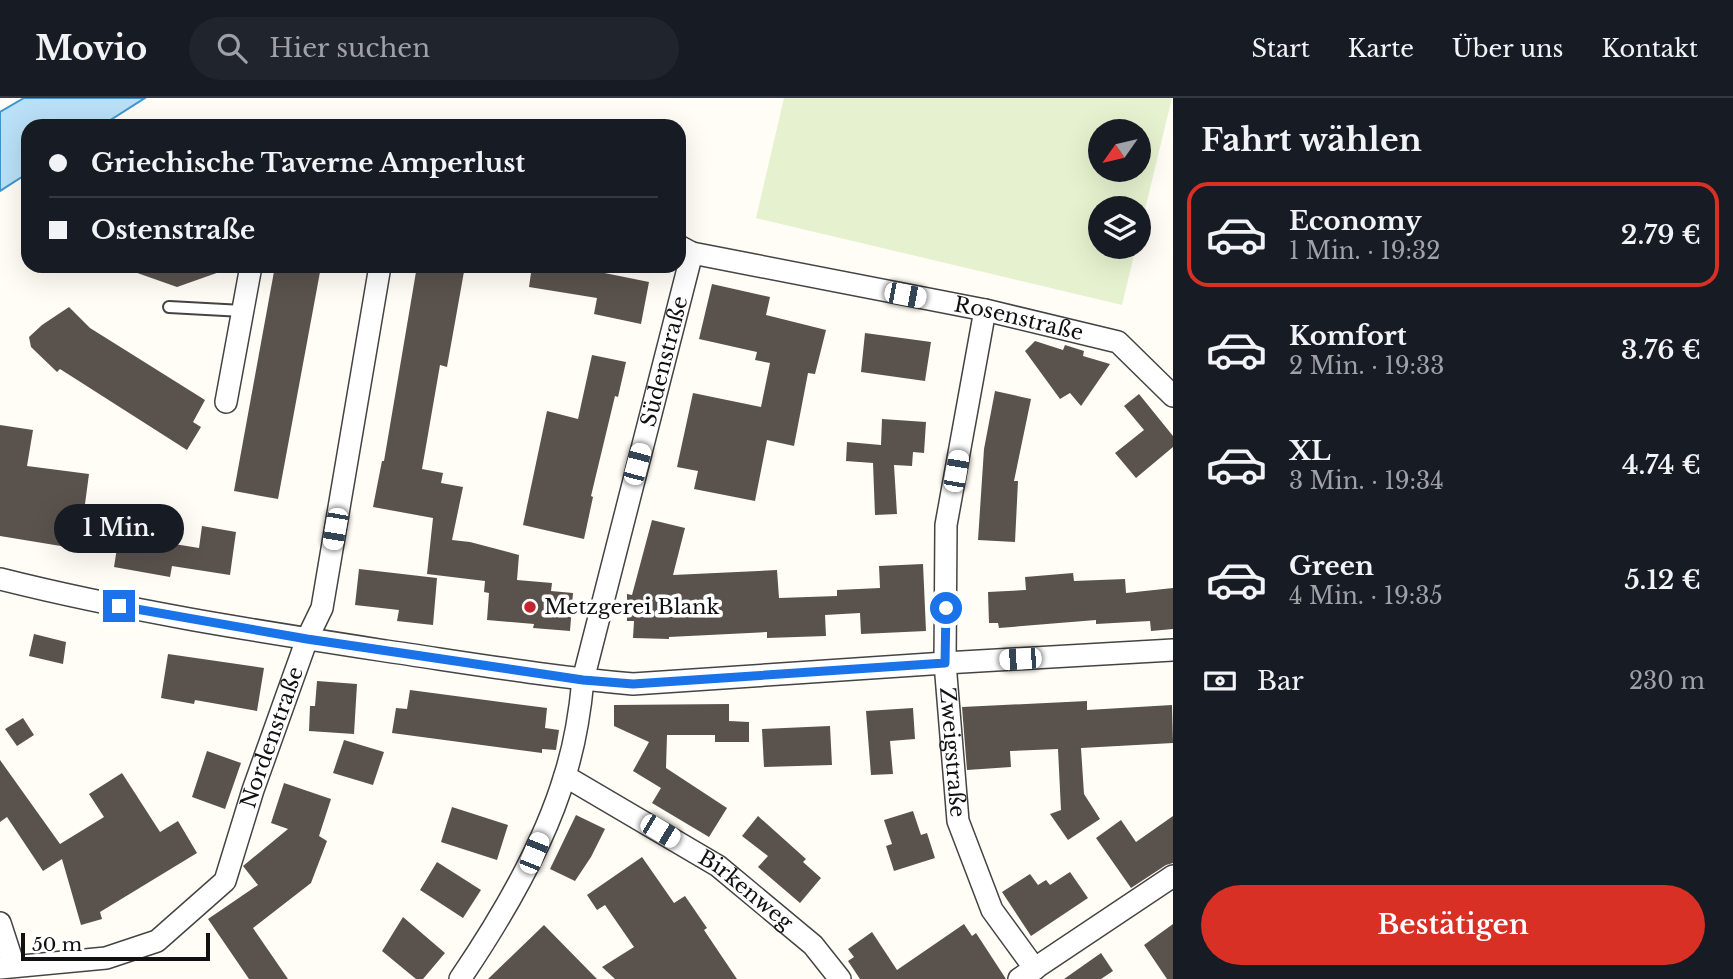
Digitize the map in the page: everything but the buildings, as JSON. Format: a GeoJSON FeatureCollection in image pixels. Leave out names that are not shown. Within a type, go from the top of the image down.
{"type":"FeatureCollection","features":[{"type":"Feature","properties":{"kind":"street","name":"Rosenstraße"},"geometry":{"type":"LineString","coordinates":[[686,250],[985,310],[1118,342],[1173,396]]}},
{"type":"Feature","properties":{"kind":"street"},"geometry":{"type":"LineString","coordinates":[[226,402],[250,273]]}},
{"type":"Feature","properties":{"kind":"street","name":"Nordenstraße"},"geometry":{"type":"LineString","coordinates":[[7,967],[106,958],[158,941],[225,881],[253,790],[307,639],[322,608],[379,273]]}},
{"type":"Feature","properties":{"kind":"street","name":"Südenstraße"},"geometry":{"type":"LineString","coordinates":[[460,979],[534,853],[565,776],[579,720],[583,680],[680,273]]}},
{"type":"Feature","properties":{"kind":"street","name":"Zweigstraße"},"geometry":{"type":"LineString","coordinates":[[985,310],[946,525],[945,663],[958,821],[992,910],[1027,974]]}},
{"type":"Feature","properties":{"kind":"street"},"geometry":{"type":"LineString","coordinates":[[0,579],[66,596],[307,639],[583,680],[633,684],[1173,650]]}},
{"type":"Feature","properties":{"kind":"street","name":"Birkenweg"},"geometry":{"type":"LineString","coordinates":[[565,776],[719,866],[813,945],[840,979]]}},
{"type":"Feature","properties":{"kind":"street"},"geometry":{"type":"LineString","coordinates":[[1027,974],[1173,876]]}},
{"type":"Feature","properties":{"kind":"street"},"geometry":{"type":"LineString","coordinates":[[0,923],[7,967]]}},
{"type":"Feature","properties":{"kind":"lane"},"geometry":{"type":"LineString","coordinates":[[169,307],[243,312]]}},
{"type":"Feature","properties":{"kind":"green space"},"geometry":{"type":"Polygon","coordinates":[[[784,98],[1172,98],[1152,180],[1152,119],[1088,119],[1088,182],[1152,182],[1148,196],[1088,196],[1088,259],[1133,259],[1122,305],[756,218],[784,98]]]}},
{"type":"Feature","properties":{"kind":"water"},"geometry":{"type":"Polygon","coordinates":[[[24,98],[145,98],[112,119],[21,119],[21,178],[0,191],[0,112],[24,98]]]}},
{"type":"Feature","properties":{"kind":"place","name":"Metzgerei Blank"},"geometry":{"type":"Point","coordinates":[530,607]}},
{"type":"Feature","properties":{"kind":"route"},"geometry":{"type":"LineString","coordinates":[[119,606],[307,639],[583,680],[633,684],[945,663],[946,608]]}}]}
